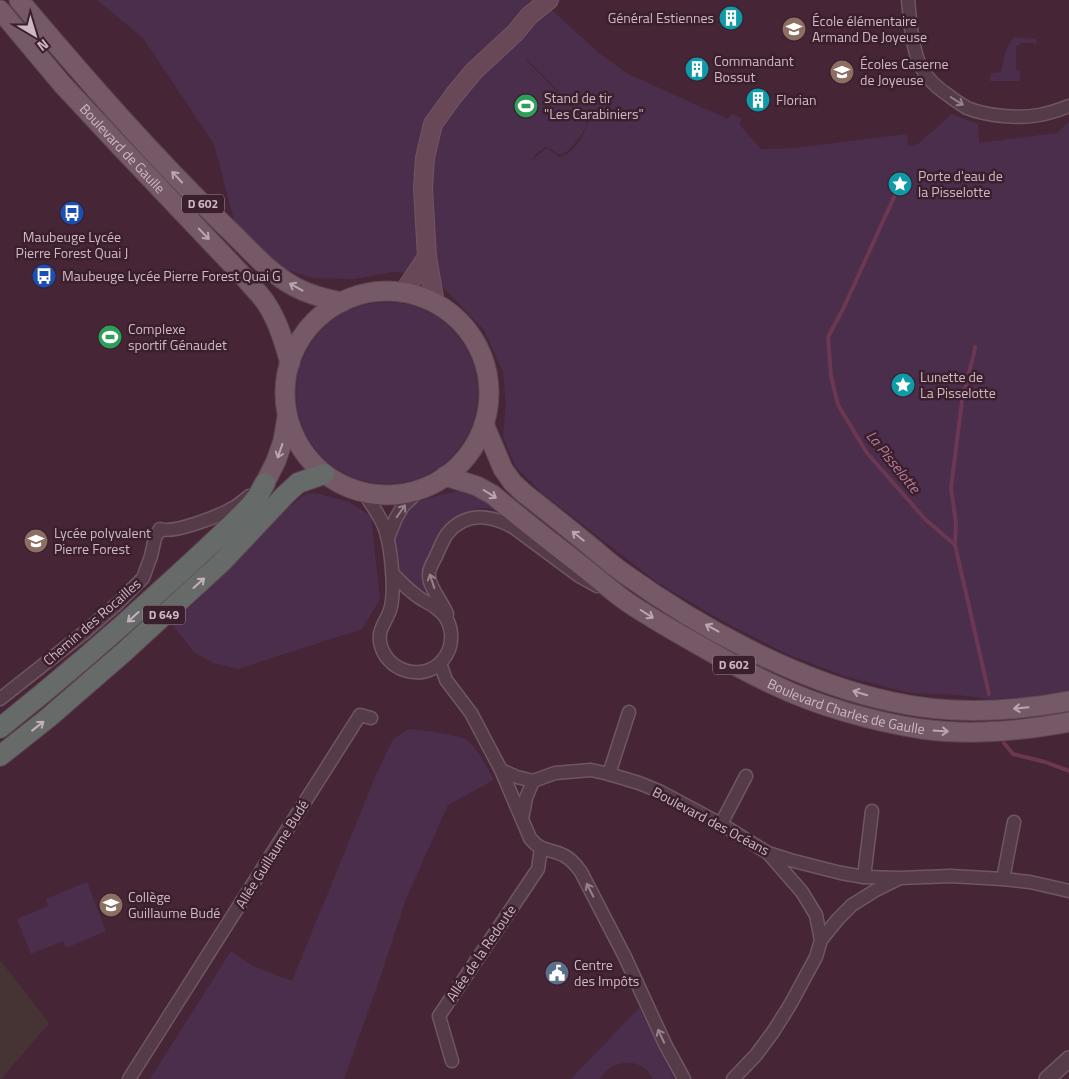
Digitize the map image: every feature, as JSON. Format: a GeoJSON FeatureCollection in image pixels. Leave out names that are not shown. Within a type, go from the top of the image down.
{"type":"FeatureCollection","features":[{"type":"Feature","properties":{"kind":"highway","name":"D 649"},"geometry":{"type":"LineString","coordinates":[[0,756],[124,652],[222,562],[298,483],[324,474]]}},
{"type":"Feature","properties":{"kind":"highway","name":"D 649"},"geometry":{"type":"LineString","coordinates":[[0,728],[110,637],[188,566],[250,506],[265,483]]}},
{"type":"Feature","properties":{"kind":"main road","name":"Boulevard de Gaulle"},"geometry":{"type":"LineString","coordinates":[[19,0],[80,71],[192,192],[268,269],[295,287],[308,293],[342,302]]}},
{"type":"Feature","properties":{"kind":"main road"},"geometry":{"type":"LineString","coordinates":[[435,304],[427,257],[423,188],[425,158],[433,124],[474,71],[515,32],[533,8],[549,0]]}},
{"type":"Feature","properties":{"kind":"main road","name":"Boulevard de Gaulle"},"geometry":{"type":"LineString","coordinates":[[0,10],[68,90],[262,297],[280,330],[290,363]]}},
{"type":"Feature","properties":{"kind":"main road"},"geometry":{"type":"LineString","coordinates":[[403,293],[427,257]]}},
{"type":"Feature","properties":{"kind":"main road"},"geometry":{"type":"LineString","coordinates":[[388,291],[403,293],[420,297],[435,304],[460,322],[470,334],[484,362],[488,377],[488,401],[484,424],[479,436],[455,468],[433,484],[421,489],[402,494],[382,495],[363,492],[343,485],[324,474],[312,462],[301,448],[293,433],[285,398],[286,381],[290,363],[300,341],[315,321],[328,310],[342,302],[372,292],[388,291]]}},
{"type":"Feature","properties":{"kind":"main road","name":"D 649"},"geometry":{"type":"LineString","coordinates":[[265,483],[283,441],[288,416]]}},
{"type":"Feature","properties":{"kind":"main road","name":"Boulevard Charles de Gaulle"},"geometry":{"type":"LineString","coordinates":[[484,424],[503,469],[525,494],[622,572],[679,610],[752,650],[820,681],[876,698],[910,705],[976,711],[1042,706],[1069,701]]}},
{"type":"Feature","properties":{"kind":"main road","name":"Boulevard Charles de Gaulle"},"geometry":{"type":"LineString","coordinates":[[445,476],[477,486],[493,495],[623,599],[668,628],[733,665],[767,682],[815,702],[890,723],[923,729],[961,732],[998,732],[1069,722]]}},
{"type":"Feature","properties":{"kind":"street"},"geometry":{"type":"LineString","coordinates":[[908,0],[917,58],[938,89],[951,98],[967,108],[988,114],[1037,115],[1069,106]]}},
{"type":"Feature","properties":{"kind":"street","name":"Chemin des Rocailles"},"geometry":{"type":"LineString","coordinates":[[0,699],[85,632],[143,578],[155,538],[160,529],[177,529],[215,517],[234,508],[265,483]]}},
{"type":"Feature","properties":{"kind":"street"},"geometry":{"type":"LineString","coordinates":[[388,538],[403,506],[421,489]]}},
{"type":"Feature","properties":{"kind":"street"},"geometry":{"type":"LineString","coordinates":[[363,492],[383,522],[388,538],[392,572],[390,610],[382,625],[380,643],[388,659],[394,666],[403,670],[411,672],[426,671],[440,663],[450,646],[452,636],[446,611],[430,582],[429,575],[443,540],[448,533],[468,518],[491,517],[502,521],[513,527],[578,576],[623,599]]}},
{"type":"Feature","properties":{"kind":"street"},"geometry":{"type":"LineString","coordinates":[[392,572],[407,588],[425,602],[436,607],[444,615],[450,626]]}},
{"type":"Feature","properties":{"kind":"street"},"geometry":{"type":"LineString","coordinates":[[440,663],[446,680],[471,713],[501,770],[530,838],[541,848],[563,855],[573,862],[581,872],[625,957],[665,1044],[684,1079]]}},
{"type":"Feature","properties":{"kind":"street"},"geometry":{"type":"LineString","coordinates":[[609,774],[629,712]]}},
{"type":"Feature","properties":{"kind":"street","name":"Allée Guillaume Budé"},"geometry":{"type":"LineString","coordinates":[[129,1079],[360,715],[371,718]]}},
{"type":"Feature","properties":{"kind":"street"},"geometry":{"type":"LineString","coordinates":[[501,770],[533,781],[526,798],[522,819]]}},
{"type":"Feature","properties":{"kind":"street","name":"Boulevard des Océans"},"geometry":{"type":"LineString","coordinates":[[533,781],[554,773],[591,770],[609,774],[661,792],[768,852],[812,866],[864,877],[951,876],[1003,879],[1030,882],[1069,891]]}},
{"type":"Feature","properties":{"kind":"street"},"geometry":{"type":"LineString","coordinates":[[721,824],[746,776]]}},
{"type":"Feature","properties":{"kind":"street"},"geometry":{"type":"LineString","coordinates":[[864,877],[872,811]]}},
{"type":"Feature","properties":{"kind":"street"},"geometry":{"type":"LineString","coordinates":[[1003,879],[1014,822]]}},
{"type":"Feature","properties":{"kind":"street","name":"Allée de la Redoute"},"geometry":{"type":"LineString","coordinates":[[452,1061],[439,1016],[538,870],[541,848]]}},
{"type":"Feature","properties":{"kind":"street"},"geometry":{"type":"LineString","coordinates":[[768,852],[802,892],[816,915],[822,940]]}},
{"type":"Feature","properties":{"kind":"street"},"geometry":{"type":"LineString","coordinates":[[733,1079],[756,1055],[786,1012],[816,957],[822,940],[838,919],[852,905],[899,878]]}},
{"type":"Feature","properties":{"kind":"street"},"geometry":{"type":"LineString","coordinates":[[1047,1079],[1069,1058]]}},
{"type":"Feature","properties":{"kind":"shaded area"},"geometry":{"type":"Polygon","coordinates":[[[97,0],[541,0],[600,54],[628,74],[728,119],[732,114],[742,118],[739,124],[761,149],[795,148],[907,134],[908,146],[918,144],[952,114],[978,124],[979,143],[1057,133],[1069,123],[1069,691],[1038,697],[989,699],[959,695],[910,693],[844,676],[787,654],[728,624],[658,583],[543,494],[516,467],[503,437],[506,404],[503,372],[484,330],[440,284],[406,273],[393,272],[354,279],[313,278],[278,267],[254,244],[234,220],[214,144],[143,38],[97,0]],[[525,57],[564,100],[574,109],[585,115],[587,119],[583,132],[567,151],[559,154],[546,147],[538,152],[532,160],[547,148],[559,157],[565,155],[578,143],[589,119],[585,112],[574,107],[525,57]]]}},
{"type":"Feature","properties":{"kind":"shaded area"},"geometry":{"type":"Polygon","coordinates":[[[1014,37],[1035,39],[1037,41],[1036,45],[1035,43],[1020,43],[1016,46],[1016,70],[1020,71],[1020,81],[990,81],[992,73],[1001,72],[1007,49],[1014,37]]]}},
{"type":"Feature","properties":{"kind":"shaded area"},"geometry":{"type":"Polygon","coordinates":[[[396,302],[422,309],[438,317],[457,335],[471,358],[478,384],[478,402],[471,428],[463,444],[445,463],[438,469],[413,480],[396,484],[378,484],[352,477],[336,469],[311,444],[303,428],[298,411],[296,384],[303,358],[311,342],[336,317],[352,309],[369,304],[396,302]]]}},
{"type":"Feature","properties":{"kind":"shaded area"},"geometry":{"type":"Polygon","coordinates":[[[461,491],[478,496],[500,511],[484,508],[477,509],[462,513],[450,522],[444,528],[428,563],[424,577],[425,591],[418,589],[402,576],[397,562],[394,544],[395,534],[403,514],[414,504],[439,495],[461,491]]]}},
{"type":"Feature","properties":{"kind":"shaded area"},"geometry":{"type":"Polygon","coordinates":[[[307,493],[320,494],[349,502],[371,516],[380,599],[362,629],[238,669],[213,663],[194,652],[172,624],[220,578],[286,509],[307,493]]]}},
{"type":"Feature","properties":{"kind":"shaded area"},"geometry":{"type":"Polygon","coordinates":[[[409,729],[449,735],[467,740],[479,754],[494,780],[448,805],[406,899],[344,1079],[150,1079],[231,951],[251,965],[292,981],[376,775],[393,739],[409,729]]]}},
{"type":"Feature","properties":{"kind":"shaded area"},"geometry":{"type":"Polygon","coordinates":[[[87,882],[106,931],[66,948],[63,941],[31,954],[17,919],[48,906],[46,899],[87,882]]]}},
{"type":"Feature","properties":{"kind":"shaded area"},"geometry":{"type":"Polygon","coordinates":[[[0,960],[49,1023],[1,1079],[0,1079],[0,960]]]}},
{"type":"Feature","properties":{"kind":"shaded area"},"geometry":{"type":"Polygon","coordinates":[[[639,1008],[674,1079],[653,1079],[643,1067],[633,1063],[622,1063],[607,1070],[599,1079],[571,1079],[639,1008]]]}},
{"type":"Feature","properties":{"kind":"waterway","name":"La Pisselotte"},"geometry":{"type":"LineString","coordinates":[[900,184],[844,307],[828,337],[831,376],[838,405],[867,453],[925,519],[955,545]]}},
{"type":"Feature","properties":{"kind":"waterway"},"geometry":{"type":"LineString","coordinates":[[974,354],[975,347]]}},
{"type":"Feature","properties":{"kind":"waterway"},"geometry":{"type":"LineString","coordinates":[[973,357],[962,401],[951,488],[956,523],[955,545],[989,694]]}},
{"type":"Feature","properties":{"kind":"waterway","name":"La Pisselotte"},"geometry":{"type":"LineString","coordinates":[[1004,743],[1013,754],[1045,762],[1069,771]]}},
{"type":"Feature","properties":{"kind":"place","name":"Général Estiennes"},"geometry":{"type":"Point","coordinates":[731,18]}},
{"type":"Feature","properties":{"kind":"place","name":"École élémentaire Armand De Joyeuse"},"geometry":{"type":"Point","coordinates":[794,29]}},
{"type":"Feature","properties":{"kind":"place","name":"Commandant Bossut"},"geometry":{"type":"Point","coordinates":[697,69]}},
{"type":"Feature","properties":{"kind":"place","name":"Écoles Caserne de Joyeuse"},"geometry":{"type":"Point","coordinates":[842,72]}},
{"type":"Feature","properties":{"kind":"place","name":"Florian"},"geometry":{"type":"Point","coordinates":[758,100]}},
{"type":"Feature","properties":{"kind":"place","name":"Stand de tir \"Les Carabiniers\""},"geometry":{"type":"Point","coordinates":[526,106]}},
{"type":"Feature","properties":{"kind":"place","name":"Porte d'eau de la Pisselotte"},"geometry":{"type":"Point","coordinates":[900,184]}},
{"type":"Feature","properties":{"kind":"place","name":"Maubeuge Lycée Pierre Forest Quai J"},"geometry":{"type":"Point","coordinates":[72,213]}},
{"type":"Feature","properties":{"kind":"place","name":"Maubeuge Lycée Pierre Forest Quai G"},"geometry":{"type":"Point","coordinates":[44,276]}},
{"type":"Feature","properties":{"kind":"place","name":"Complexe sportif Génaudet"},"geometry":{"type":"Point","coordinates":[110,337]}},
{"type":"Feature","properties":{"kind":"place","name":"Lunette de La Pisselotte"},"geometry":{"type":"Point","coordinates":[903,385]}},
{"type":"Feature","properties":{"kind":"place","name":"Lycée polyvalent Pierre Forest"},"geometry":{"type":"Point","coordinates":[36,541]}},
{"type":"Feature","properties":{"kind":"place","name":"Collège Guillaume Budé"},"geometry":{"type":"Point","coordinates":[111,905]}},
{"type":"Feature","properties":{"kind":"place","name":"Centre des Impôts"},"geometry":{"type":"Point","coordinates":[557,973]}}]}
